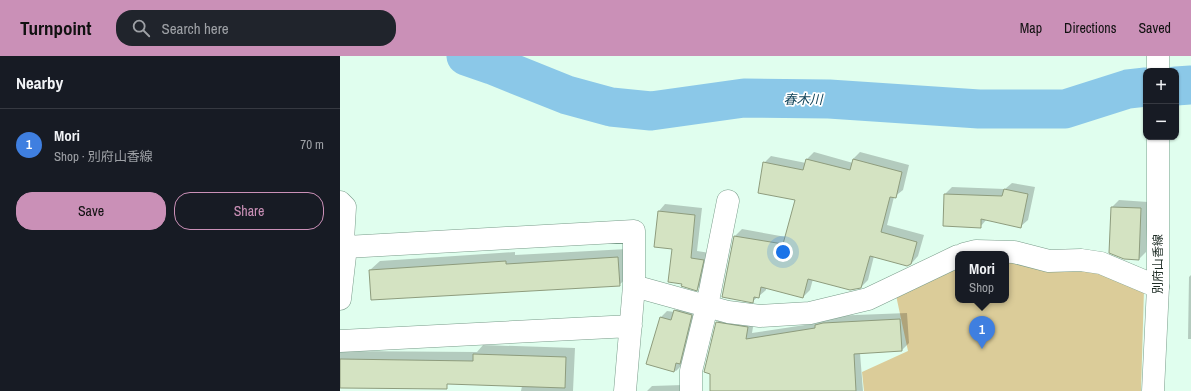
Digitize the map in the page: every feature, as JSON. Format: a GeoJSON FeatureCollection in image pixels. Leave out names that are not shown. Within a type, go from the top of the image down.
{"type":"FeatureCollection","features":[{"type":"Feature","properties":{"kind":"street"},"geometry":{"type":"LineString","coordinates":[[1158,56],[1158,68]]}},
{"type":"Feature","properties":{"kind":"street","name":"別府山香線"},"geometry":{"type":"LineString","coordinates":[[1153,391],[1158,287],[1158,140]]}},
{"type":"Feature","properties":{"kind":"street"},"geometry":{"type":"LineString","coordinates":[[691,391],[691,371],[728,201]]}},
{"type":"Feature","properties":{"kind":"street"},"geometry":{"type":"LineString","coordinates":[[340,202],[345,207],[342,240],[346,247],[342,269],[340,300]]}},
{"type":"Feature","properties":{"kind":"street"},"geometry":{"type":"LineString","coordinates":[[346,247],[634,231],[634,286],[625,391]]}},
{"type":"Feature","properties":{"kind":"street"},"geometry":{"type":"LineString","coordinates":[[973,251],[995,251]]}},
{"type":"Feature","properties":{"kind":"street"},"geometry":{"type":"LineString","coordinates":[[1009,252],[1049,261],[1081,260],[1101,263],[1158,287]]}},
{"type":"Feature","properties":{"kind":"street"},"geometry":{"type":"LineString","coordinates":[[634,286],[728,312],[760,316],[810,313],[868,299],[955,257]]}},
{"type":"Feature","properties":{"kind":"street"},"geometry":{"type":"LineString","coordinates":[[340,341],[631,326]]}},
{"type":"Feature","properties":{"kind":"shaded area"},"geometry":{"type":"Polygon","coordinates":[[[1009,254],[1094,262],[1144,289],[1141,391],[864,391],[862,372],[908,351],[894,286],[955,259],[955,303],[1009,303],[1009,254]]]}},
{"type":"Feature","properties":{"kind":"building"},"geometry":{"type":"Polygon","coordinates":[[[806,159],[850,170],[853,159],[902,172],[896,198],[890,197],[881,232],[917,242],[911,264],[907,266],[870,256],[861,288],[850,290],[808,279],[803,298],[761,287],[759,298],[754,297],[753,303],[722,297],[734,236],[783,244],[795,200],[758,193],[763,162],[803,170],[806,159]]]}},
{"type":"Feature","properties":{"kind":"building"},"geometry":{"type":"Polygon","coordinates":[[[1004,189],[1028,194],[1021,228],[981,219],[981,228],[943,226],[944,194],[1002,196],[1004,189]]]}},
{"type":"Feature","properties":{"kind":"building"},"geometry":{"type":"Polygon","coordinates":[[[1111,207],[1141,208],[1139,260],[1124,259],[1109,253],[1111,207]]]}},
{"type":"Feature","properties":{"kind":"building"},"geometry":{"type":"Polygon","coordinates":[[[658,211],[695,215],[691,258],[704,260],[697,291],[681,286],[682,284],[668,282],[672,249],[654,247],[658,211]]]}},
{"type":"Feature","properties":{"kind":"building"},"geometry":{"type":"Polygon","coordinates":[[[618,257],[620,286],[371,300],[369,270],[506,261],[506,264],[618,257]]]}},
{"type":"Feature","properties":{"kind":"building"},"geometry":{"type":"Polygon","coordinates":[[[674,310],[692,315],[680,364],[676,363],[674,372],[646,364],[660,317],[671,320],[674,310]]]}},
{"type":"Feature","properties":{"kind":"building"},"geometry":{"type":"Polygon","coordinates":[[[900,319],[902,351],[854,354],[856,391],[710,391],[710,374],[704,372],[716,322],[748,327],[746,339],[815,328],[815,325],[823,323],[900,319]]]}},
{"type":"Feature","properties":{"kind":"building"},"geometry":{"type":"Polygon","coordinates":[[[473,354],[566,357],[565,388],[447,384],[447,389],[340,388],[340,359],[473,361],[473,354]]]}},
{"type":"Feature","properties":{"kind":"waterway","name":"春木川"},"geometry":{"type":"LineString","coordinates":[[466,56],[567,95],[611,107],[651,111],[744,98],[829,99],[979,109],[1065,109],[1128,89],[1143,87]]}},
{"type":"Feature","properties":{"kind":"waterway","name":"春木川"},"geometry":{"type":"LineString","coordinates":[[1179,86],[1191,85]]}},
{"type":"Feature","properties":{"kind":"place","name":"Mori"},"geometry":{"type":"Point","coordinates":[982,349]}}]}
